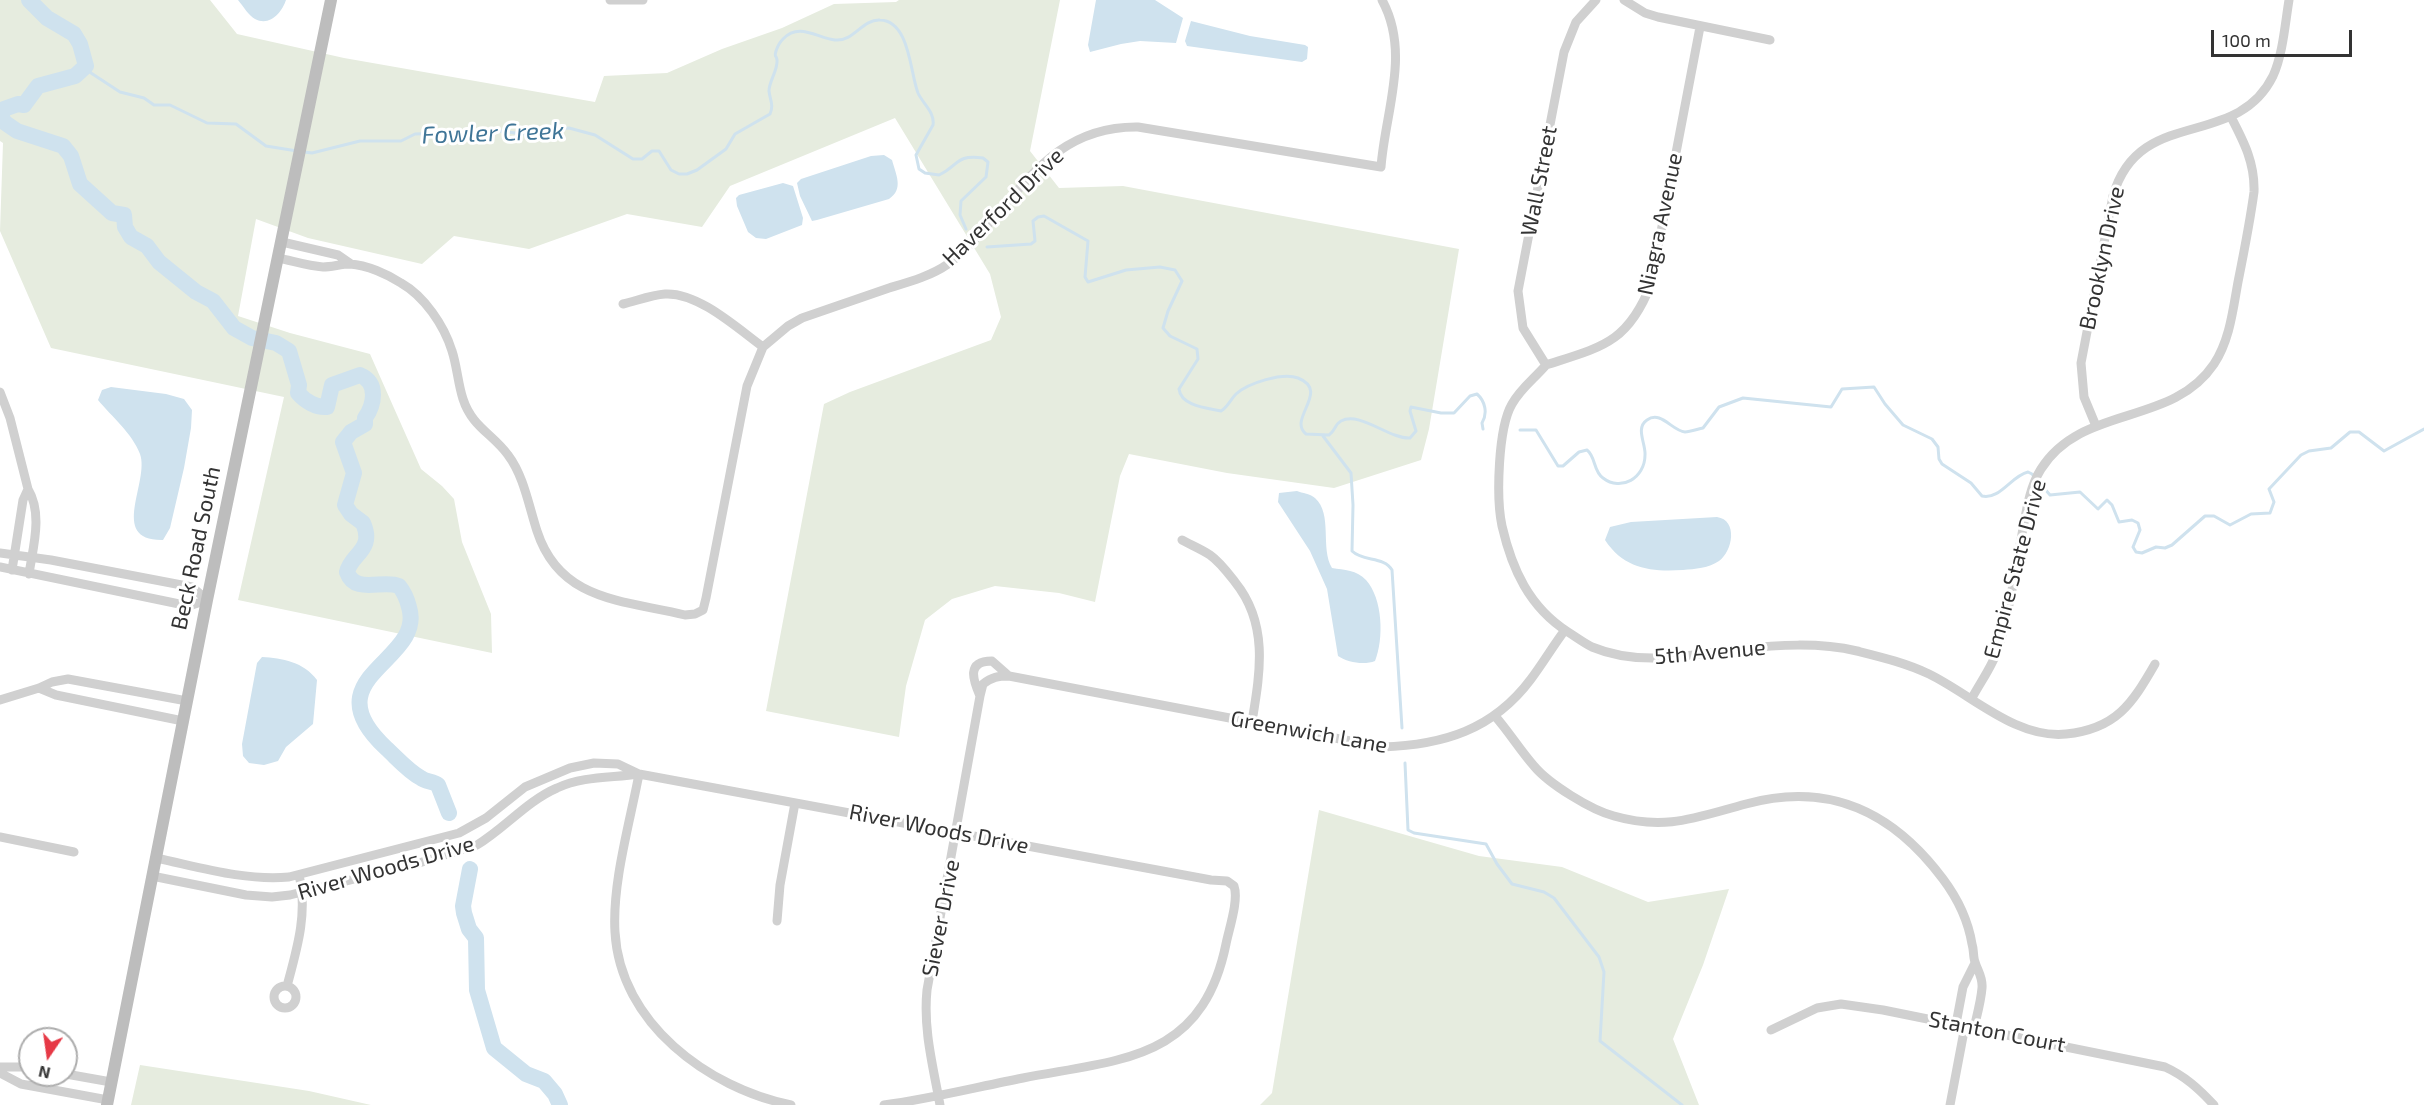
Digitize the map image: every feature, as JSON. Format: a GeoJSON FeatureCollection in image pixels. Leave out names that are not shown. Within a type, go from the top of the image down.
{"type":"FeatureCollection","features":[{"type":"Feature","properties":{"kind":"main road","name":"Beck Road South"},"geometry":{"type":"LineString","coordinates":[[108,1103],[207,600],[331,0]]}},
{"type":"Feature","properties":{"kind":"street"},"geometry":{"type":"LineString","coordinates":[[610,0],[643,0]]}},
{"type":"Feature","properties":{"kind":"street","name":"Wall Street"},"geometry":{"type":"LineString","coordinates":[[1546,365],[1523,328],[1518,291],[1564,52],[1576,22],[1596,0]]}},
{"type":"Feature","properties":{"kind":"street"},"geometry":{"type":"LineString","coordinates":[[1624,0],[1645,13],[1700,27],[1770,40]]}},
{"type":"Feature","properties":{"kind":"street","name":"Brooklyn Drive"},"geometry":{"type":"LineString","coordinates":[[2096,426],[2084,398],[2081,363],[2113,196],[2121,172],[2130,159],[2151,144],[2179,132],[2203,127],[2231,117],[2258,96],[2272,77],[2277,64],[2289,0]]}},
{"type":"Feature","properties":{"kind":"street","name":"Haverford Drive"},"geometry":{"type":"LineString","coordinates":[[351,264],[371,268],[402,283],[433,314],[448,339],[463,400],[477,425],[508,455],[521,482],[542,548],[555,567],[584,590],[604,598],[685,615],[695,614],[703,610],[747,386],[763,347],[788,326],[802,318],[925,276],[946,266],[966,249],[1047,158],[1074,140],[1093,133],[1138,127],[1381,167],[1396,57],[1394,32],[1384,1]]}},
{"type":"Feature","properties":{"kind":"street","name":"Niagra Avenue"},"geometry":{"type":"LineString","coordinates":[[1546,365],[1597,349],[1617,338],[1641,308],[1651,284],[1700,27]]}},
{"type":"Feature","properties":{"kind":"street","name":"Empire State Drive"},"geometry":{"type":"LineString","coordinates":[[1972,698],[1999,647],[2031,495],[2040,471],[2062,444],[2096,426],[2173,401],[2187,392],[2205,375],[2220,354],[2229,329],[2254,192],[2254,172],[2251,159],[2231,117]]}},
{"type":"Feature","properties":{"kind":"street"},"geometry":{"type":"LineString","coordinates":[[282,243],[338,255],[351,264]]}},
{"type":"Feature","properties":{"kind":"street"},"geometry":{"type":"LineString","coordinates":[[278,258],[324,267],[351,264]]}},
{"type":"Feature","properties":{"kind":"street"},"geometry":{"type":"LineString","coordinates":[[623,304],[666,294],[684,298],[703,304],[763,347]]}},
{"type":"Feature","properties":{"kind":"street","name":"5th Avenue"},"geometry":{"type":"LineString","coordinates":[[1546,365],[1520,392],[1504,421],[1500,441],[1500,516],[1508,551],[1526,591],[1536,605],[1565,630],[1591,646],[1646,659],[1785,645],[1853,650],[1908,665],[1972,698],[2013,724],[2033,732],[2053,735],[2100,726],[2126,709],[2133,702],[2155,664]]}},
{"type":"Feature","properties":{"kind":"street"},"geometry":{"type":"LineString","coordinates":[[0,392],[14,429],[28,489],[34,499],[36,511],[29,574]]}},
{"type":"Feature","properties":{"kind":"street"},"geometry":{"type":"LineString","coordinates":[[12,570],[23,500],[28,489]]}},
{"type":"Feature","properties":{"kind":"street"},"geometry":{"type":"LineString","coordinates":[[1182,540],[1211,556],[1229,574],[1246,597],[1255,618],[1261,657],[1252,723]]}},
{"type":"Feature","properties":{"kind":"street"},"geometry":{"type":"LineString","coordinates":[[0,553],[192,587],[207,600]]}},
{"type":"Feature","properties":{"kind":"street"},"geometry":{"type":"LineString","coordinates":[[0,567],[189,606],[207,600]]}},
{"type":"Feature","properties":{"kind":"street","name":"Greenwich Lane"},"geometry":{"type":"LineString","coordinates":[[987,681],[995,676],[1009,676],[1382,747],[1436,742],[1457,736],[1496,716],[1530,681],[1565,630]]}},
{"type":"Feature","properties":{"kind":"street","name":"Greenwich Lane"},"geometry":{"type":"LineString","coordinates":[[979,664],[992,661],[1009,676]]}},
{"type":"Feature","properties":{"kind":"street","name":"Siever Drive"},"geometry":{"type":"LineString","coordinates":[[979,664],[974,669],[973,675],[980,696]]}},
{"type":"Feature","properties":{"kind":"street"},"geometry":{"type":"LineString","coordinates":[[0,700],[52,682],[68,679],[187,701]]}},
{"type":"Feature","properties":{"kind":"street","name":"Siever Drive"},"geometry":{"type":"LineString","coordinates":[[940,1105],[927,1036],[925,1005],[980,696],[983,684],[987,681]]}},
{"type":"Feature","properties":{"kind":"street"},"geometry":{"type":"LineString","coordinates":[[39,688],[56,694],[183,721]]}},
{"type":"Feature","properties":{"kind":"street"},"geometry":{"type":"LineString","coordinates":[[1496,716],[1535,768],[1575,799],[1612,816],[1651,824],[1689,821],[1768,798],[1801,796],[1823,798],[1850,805],[1878,817],[1912,842],[1925,854],[1951,890],[1967,923],[1975,963],[1982,975],[1982,988],[1965,1026],[1950,1105]]}},
{"type":"Feature","properties":{"kind":"street","name":"River Woods Drive"},"geometry":{"type":"LineString","coordinates":[[156,858],[252,878],[299,875],[459,833],[486,818],[525,787],[564,769],[608,763],[625,766],[639,774]]}},
{"type":"Feature","properties":{"kind":"street"},"geometry":{"type":"LineString","coordinates":[[639,774],[614,912],[616,946],[627,984],[639,1007],[658,1031],[688,1058],[718,1078],[750,1094],[791,1105]]}},
{"type":"Feature","properties":{"kind":"street","name":"River Woods Drive"},"geometry":{"type":"LineString","coordinates":[[152,876],[257,897],[303,893],[477,845],[493,836],[544,794],[570,783],[588,778],[639,774],[1211,880],[1227,880],[1236,889],[1221,964],[1214,986],[1195,1016],[1169,1039],[1146,1052],[1121,1060],[938,1094]]}},
{"type":"Feature","properties":{"kind":"street"},"geometry":{"type":"LineString","coordinates":[[777,921],[780,885],[795,802]]}},
{"type":"Feature","properties":{"kind":"street"},"geometry":{"type":"LineString","coordinates":[[0,838],[74,852]]}},
{"type":"Feature","properties":{"kind":"street"},"geometry":{"type":"LineString","coordinates":[[287,986],[299,941],[303,893],[299,875]]}},
{"type":"Feature","properties":{"kind":"street"},"geometry":{"type":"LineString","coordinates":[[1965,1026],[1963,987],[1975,963]]}},
{"type":"Feature","properties":{"kind":"street","name":"Stanton Court"},"geometry":{"type":"LineString","coordinates":[[1771,1030],[1817,1008],[1841,1004],[1965,1026],[2165,1067],[2178,1073],[2201,1090],[2214,1105]]}},
{"type":"Feature","properties":{"kind":"street"},"geometry":{"type":"LineString","coordinates":[[0,1067],[18,1067]]}},
{"type":"Feature","properties":{"kind":"street"},"geometry":{"type":"LineString","coordinates":[[0,1073],[21,1084],[108,1103]]}},
{"type":"Feature","properties":{"kind":"street"},"geometry":{"type":"LineString","coordinates":[[78,1076],[111,1082]]}},
{"type":"Feature","properties":{"kind":"street"},"geometry":{"type":"LineString","coordinates":[[884,1105],[938,1094]]}},
{"type":"Feature","properties":{"kind":"shaded area"},"geometry":{"type":"Polygon","coordinates":[[[0,0],[210,0],[237,34],[344,58],[595,102],[604,76],[667,73],[722,49],[782,28],[834,4],[896,2],[899,0],[1060,0],[1030,151],[1059,188],[1123,186],[1459,249],[1429,429],[1421,460],[1334,488],[1227,473],[1129,454],[1120,476],[1095,602],[1059,593],[995,586],[952,599],[925,620],[906,686],[899,737],[766,711],[824,404],[850,392],[991,340],[1001,317],[990,274],[895,118],[730,186],[702,227],[627,214],[529,249],[454,236],[422,264],[308,238],[256,219],[238,316],[290,333],[370,354],[421,469],[454,499],[462,542],[491,614],[492,653],[238,600],[284,397],[51,348],[0,231],[3,143],[0,141],[0,0]]]}},
{"type":"Feature","properties":{"kind":"shaded area"},"geometry":{"type":"Polygon","coordinates":[[[1319,810],[1479,856],[1562,867],[1648,902],[1729,889],[1703,965],[1673,1039],[1699,1105],[1260,1105],[1272,1093],[1319,810]]]}},
{"type":"Feature","properties":{"kind":"shaded area"},"geometry":{"type":"Polygon","coordinates":[[[140,1065],[309,1091],[371,1105],[131,1105],[140,1065]]]}},
{"type":"Feature","properties":{"kind":"water"},"geometry":{"type":"Polygon","coordinates":[[[238,0],[286,0],[275,17],[260,21],[253,18],[238,0]]]}},
{"type":"Feature","properties":{"kind":"water"},"geometry":{"type":"Polygon","coordinates":[[[1096,0],[1155,0],[1183,18],[1176,43],[1140,41],[1090,52],[1088,45],[1096,0]]]}},
{"type":"Feature","properties":{"kind":"water"},"geometry":{"type":"Polygon","coordinates":[[[1191,21],[1250,36],[1305,45],[1308,47],[1307,59],[1302,62],[1187,46],[1185,41],[1191,21]]]}},
{"type":"Feature","properties":{"kind":"water"},"geometry":{"type":"Polygon","coordinates":[[[884,155],[892,160],[897,176],[898,186],[894,195],[889,199],[812,221],[800,196],[797,183],[801,179],[871,156],[884,155]]]}},
{"type":"Feature","properties":{"kind":"water"},"geometry":{"type":"Polygon","coordinates":[[[783,183],[793,186],[803,218],[802,225],[766,239],[756,238],[748,232],[736,198],[739,195],[783,183]]]}},
{"type":"Feature","properties":{"kind":"water"},"geometry":{"type":"Polygon","coordinates":[[[111,387],[166,394],[184,399],[192,410],[184,468],[170,528],[163,540],[147,538],[138,531],[134,521],[142,466],[140,454],[127,432],[98,400],[102,390],[111,387]]]}},
{"type":"Feature","properties":{"kind":"water"},"geometry":{"type":"Polygon","coordinates":[[[1297,491],[1313,497],[1324,513],[1327,551],[1332,568],[1359,574],[1372,588],[1379,608],[1381,631],[1375,661],[1356,663],[1338,656],[1327,589],[1310,551],[1278,502],[1279,493],[1297,491]]]}},
{"type":"Feature","properties":{"kind":"water"},"geometry":{"type":"Polygon","coordinates":[[[1717,517],[1724,519],[1731,530],[1728,550],[1719,561],[1702,568],[1660,570],[1639,567],[1612,550],[1605,540],[1610,527],[1631,522],[1717,517]]]}},
{"type":"Feature","properties":{"kind":"water"},"geometry":{"type":"Polygon","coordinates":[[[262,657],[292,662],[306,669],[317,680],[313,724],[286,747],[278,761],[264,765],[249,763],[243,756],[242,744],[257,663],[262,657]]]}},
{"type":"Feature","properties":{"kind":"waterway"},"geometry":{"type":"LineString","coordinates":[[29,0],[47,18],[74,34],[80,44],[86,66],[75,76],[38,86],[24,105],[18,104],[4,109],[1,115],[4,122],[17,131],[63,146],[71,156],[80,184],[112,213],[124,215],[125,227],[131,237],[147,246],[159,262],[196,292],[213,301],[234,328],[252,338],[276,343],[289,351],[299,385],[298,393],[307,401],[327,407],[332,385],[360,375],[370,383],[373,395],[365,424],[351,432],[343,442],[354,473],[345,505],[351,514],[363,523],[366,532],[364,546],[347,572],[351,579],[363,585],[392,584],[399,586],[409,607],[410,626],[402,642],[364,686],[359,703],[366,724],[386,748],[416,775],[438,785],[449,813]]}},
{"type":"Feature","properties":{"kind":"waterway","name":"Fowler Creek"},"geometry":{"type":"LineString","coordinates":[[304,152],[312,153],[360,141],[401,141],[415,134],[499,131],[532,135],[551,129],[569,128],[595,135],[633,159],[642,159],[652,151],[659,151],[671,170],[679,174],[687,174],[697,170],[726,149],[735,134],[770,114],[772,105],[770,83],[777,64],[775,53],[783,39],[789,34],[802,31],[828,39],[842,40],[868,23],[880,20],[890,23],[903,38],[918,93],[932,116],[933,125],[916,155],[919,169],[925,173],[939,175],[962,159],[983,158],[988,162],[986,177],[961,201],[960,215],[966,229]]}},
{"type":"Feature","properties":{"kind":"waterway","name":"Fowler Creek"},"geometry":{"type":"LineString","coordinates":[[86,66],[91,73],[120,92],[144,98],[154,105],[170,105],[207,123],[236,124],[266,146],[297,151]]}},
{"type":"Feature","properties":{"kind":"waterway","name":"Fowler Creek"},"geometry":{"type":"LineString","coordinates":[[987,247],[1031,244],[1035,241],[1033,221],[1044,216],[1088,241],[1085,277],[1088,282],[1126,270],[1160,267],[1175,270],[1182,281],[1163,328],[1170,336],[1197,349],[1198,359],[1179,389],[1181,395],[1189,403],[1221,411],[1241,390],[1284,376],[1298,378],[1307,384],[1310,390],[1310,397],[1301,421],[1306,434],[1329,435],[1339,422],[1349,419],[1366,422],[1393,434],[1410,438],[1416,431],[1411,407],[1454,413],[1470,396],[1477,394],[1485,407],[1483,429]]}},
{"type":"Feature","properties":{"kind":"waterway","name":"Fowler Creek"},"geometry":{"type":"LineString","coordinates":[[1520,430],[1536,430],[1558,466],[1563,466],[1579,452],[1587,450],[1600,475],[1617,484],[1631,480],[1641,470],[1645,455],[1642,427],[1647,420],[1652,418],[1662,419],[1680,431],[1687,432],[1703,428],[1719,407],[1743,398],[1831,407],[1842,389],[1874,387],[1903,425],[1932,439],[1938,447],[1942,464],[1971,483],[1982,496],[2000,491],[2028,472],[2050,495],[2080,492],[2098,509],[2107,500],[2112,505],[2119,522],[2132,520],[2138,523],[2140,530],[2133,547],[2136,552],[2142,553],[2156,547],[2165,548],[2172,545],[2205,516],[2214,516],[2230,525],[2251,514],[2270,513],[2274,502],[2269,489],[2301,455],[2309,451],[2331,448],[2350,432],[2359,432],[2384,451],[2424,429]]}},
{"type":"Feature","properties":{"kind":"waterway"},"geometry":{"type":"LineString","coordinates":[[1323,436],[1351,473],[1352,551],[1362,557],[1384,563],[1392,570],[1402,728]]}},
{"type":"Feature","properties":{"kind":"waterway"},"geometry":{"type":"LineString","coordinates":[[1405,763],[1408,830],[1414,833],[1486,844],[1512,884],[1544,892],[1554,898],[1599,957],[1604,972],[1600,1041],[1682,1105]]}},
{"type":"Feature","properties":{"kind":"waterway"},"geometry":{"type":"LineString","coordinates":[[470,869],[463,906],[469,929],[476,938],[477,990],[494,1048],[526,1074],[544,1081],[555,1094],[560,1105]]}}]}
